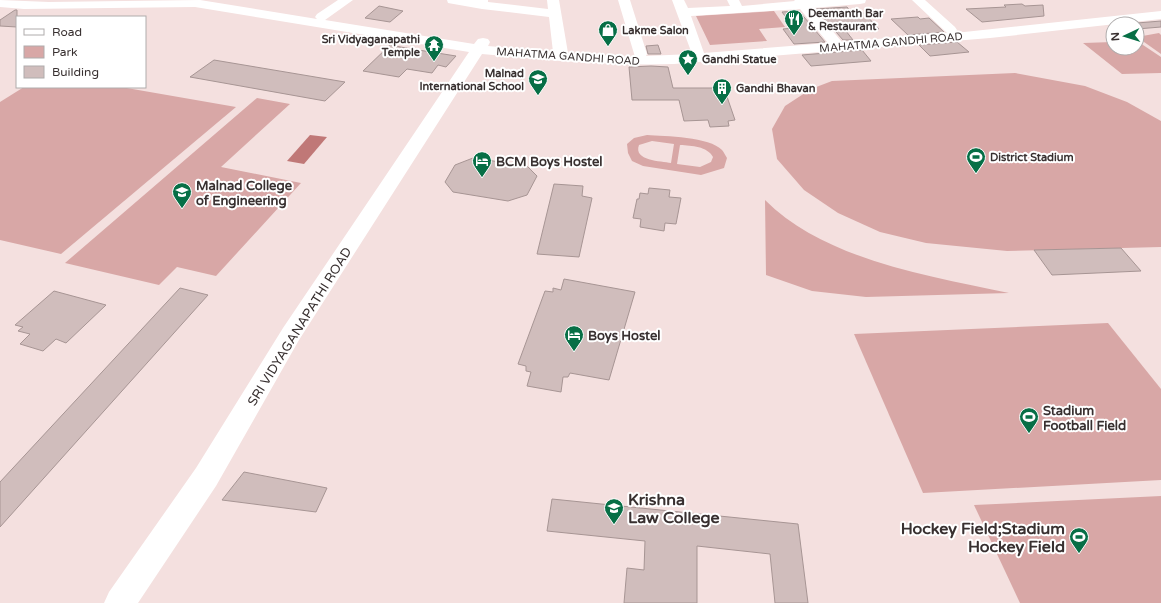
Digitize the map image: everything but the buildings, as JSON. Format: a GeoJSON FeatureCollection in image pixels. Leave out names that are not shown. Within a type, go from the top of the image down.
{"type":"FeatureCollection","features":[{"type":"Feature","properties":{"kind":"street"},"geometry":{"type":"LineString","coordinates":[[322,17],[347,0]]}},
{"type":"Feature","properties":{"kind":"street"},"geometry":{"type":"LineString","coordinates":[[452,0],[482,2],[555,14]]}},
{"type":"Feature","properties":{"kind":"street"},"geometry":{"type":"LineString","coordinates":[[554,0],[560,54]]}},
{"type":"Feature","properties":{"kind":"street"},"geometry":{"type":"LineString","coordinates":[[624,0],[640,54]]}},
{"type":"Feature","properties":{"kind":"street"},"geometry":{"type":"LineString","coordinates":[[698,52],[680,6],[860,0]]}},
{"type":"Feature","properties":{"kind":"street"},"geometry":{"type":"LineString","coordinates":[[918,0],[950,30]]}},
{"type":"Feature","properties":{"kind":"street","name":"MAHATMA GANDHI ROAD"},"geometry":{"type":"LineString","coordinates":[[0,3],[57,5],[172,1],[217,3],[322,17],[480,46]]}},
{"type":"Feature","properties":{"kind":"street","name":"MAHATMA GANDHI ROAD"},"geometry":{"type":"LineString","coordinates":[[217,3],[480,46],[631,61],[674,60],[1016,27],[1161,15]]}},
{"type":"Feature","properties":{"kind":"street"},"geometry":{"type":"LineString","coordinates":[[801,3],[836,44]]}},
{"type":"Feature","properties":{"kind":"street","name":"MAHATMA GANDHI ROAD"},"geometry":{"type":"LineString","coordinates":[[560,54],[698,52],[836,44],[950,30],[1016,27],[1161,9]]}},
{"type":"Feature","properties":{"kind":"street","name":"SRI VIDYAGANAPATHI ROAD"},"geometry":{"type":"LineString","coordinates":[[120,603],[206,477],[292,334],[480,46]]}},
{"type":"Feature","properties":{"kind":"green space"},"geometry":{"type":"Polygon","coordinates":[[[774,11],[785,27],[759,29],[767,41],[710,45],[696,16],[774,11]]]}},
{"type":"Feature","properties":{"kind":"green space"},"geometry":{"type":"Polygon","coordinates":[[[1159,33],[1161,35],[1161,54],[1145,43],[1145,36],[1159,33]]]}},
{"type":"Feature","properties":{"kind":"green space"},"geometry":{"type":"Polygon","coordinates":[[[1105,42],[1105,56],[1145,56],[1145,46],[1161,57],[1161,73],[1122,74],[1083,43],[1105,42]]]}},
{"type":"Feature","properties":{"kind":"green space","name":"District Stadium"},"geometry":{"type":"Polygon","coordinates":[[[1015,73],[1085,86],[1127,102],[1161,121],[1161,247],[1007,251],[926,243],[880,232],[838,213],[804,190],[777,159],[772,129],[785,106],[811,89],[832,81],[1015,73]]]}},
{"type":"Feature","properties":{"kind":"green space"},"geometry":{"type":"Polygon","coordinates":[[[22,88],[127,88],[236,107],[61,254],[0,240],[0,102],[22,88]]]}},
{"type":"Feature","properties":{"kind":"green space"},"geometry":{"type":"Polygon","coordinates":[[[257,98],[290,104],[221,167],[301,183],[216,276],[177,267],[159,285],[65,263],[257,98]]]}},
{"type":"Feature","properties":{"kind":"green space"},"geometry":{"type":"Polygon","coordinates":[[[647,135],[675,137],[708,142],[723,151],[727,158],[724,168],[701,175],[643,166],[632,161],[628,153],[627,144],[634,138],[647,135]],[[652,141],[639,145],[638,150],[640,154],[655,161],[671,163],[674,144],[652,141]],[[680,145],[677,164],[700,167],[711,162],[713,157],[707,151],[699,147],[680,145]]]}},
{"type":"Feature","properties":{"kind":"green space"},"geometry":{"type":"Polygon","coordinates":[[[765,200],[789,221],[817,237],[847,251],[880,263],[912,272],[1009,293],[866,297],[812,291],[766,275],[765,200]]]}},
{"type":"Feature","properties":{"kind":"green space","name":"Stadium Football Field"},"geometry":{"type":"Polygon","coordinates":[[[1108,323],[1161,389],[1161,480],[923,493],[854,334],[1108,323]]]}},
{"type":"Feature","properties":{"kind":"green space","name":"Hockey Field;Stadium Hockey Field"},"geometry":{"type":"Polygon","coordinates":[[[1161,496],[1161,603],[1020,603],[974,505],[1161,496]]]}},
{"type":"Feature","properties":{"kind":"shaded area"},"geometry":{"type":"Polygon","coordinates":[[[310,135],[327,137],[304,164],[287,161],[310,135]]]}},
{"type":"Feature","properties":{"kind":"place","name":"Deemanth Bar & Restaurant"},"geometry":{"type":"Point","coordinates":[794,36]}},
{"type":"Feature","properties":{"kind":"place","name":"Lakme Salon"},"geometry":{"type":"Point","coordinates":[608,47]}},
{"type":"Feature","properties":{"kind":"place","name":"Sri Vidyaganapathi Temple"},"geometry":{"type":"Point","coordinates":[434,62]}},
{"type":"Feature","properties":{"kind":"place","name":"Gandhi Statue"},"geometry":{"type":"Point","coordinates":[688,76]}},
{"type":"Feature","properties":{"kind":"place","name":"Malnad International School"},"geometry":{"type":"Point","coordinates":[538,96]}},
{"type":"Feature","properties":{"kind":"place","name":"Gandhi Bhavan"},"geometry":{"type":"Point","coordinates":[722,105]}},
{"type":"Feature","properties":{"kind":"place","name":"District Stadium"},"geometry":{"type":"Point","coordinates":[976,174]}},
{"type":"Feature","properties":{"kind":"place","name":"BCM Boys Hostel"},"geometry":{"type":"Point","coordinates":[482,178]}},
{"type":"Feature","properties":{"kind":"place","name":"Malnad College of Engineering"},"geometry":{"type":"Point","coordinates":[182,209]}},
{"type":"Feature","properties":{"kind":"place","name":"Boys Hostel"},"geometry":{"type":"Point","coordinates":[574,352]}},
{"type":"Feature","properties":{"kind":"place","name":"Stadium Football Field"},"geometry":{"type":"Point","coordinates":[1029,434]}},
{"type":"Feature","properties":{"kind":"place","name":"Krishna Law College"},"geometry":{"type":"Point","coordinates":[614,525]}},
{"type":"Feature","properties":{"kind":"place","name":"Hockey Field;Stadium Hockey Field"},"geometry":{"type":"Point","coordinates":[1079,554]}}]}
